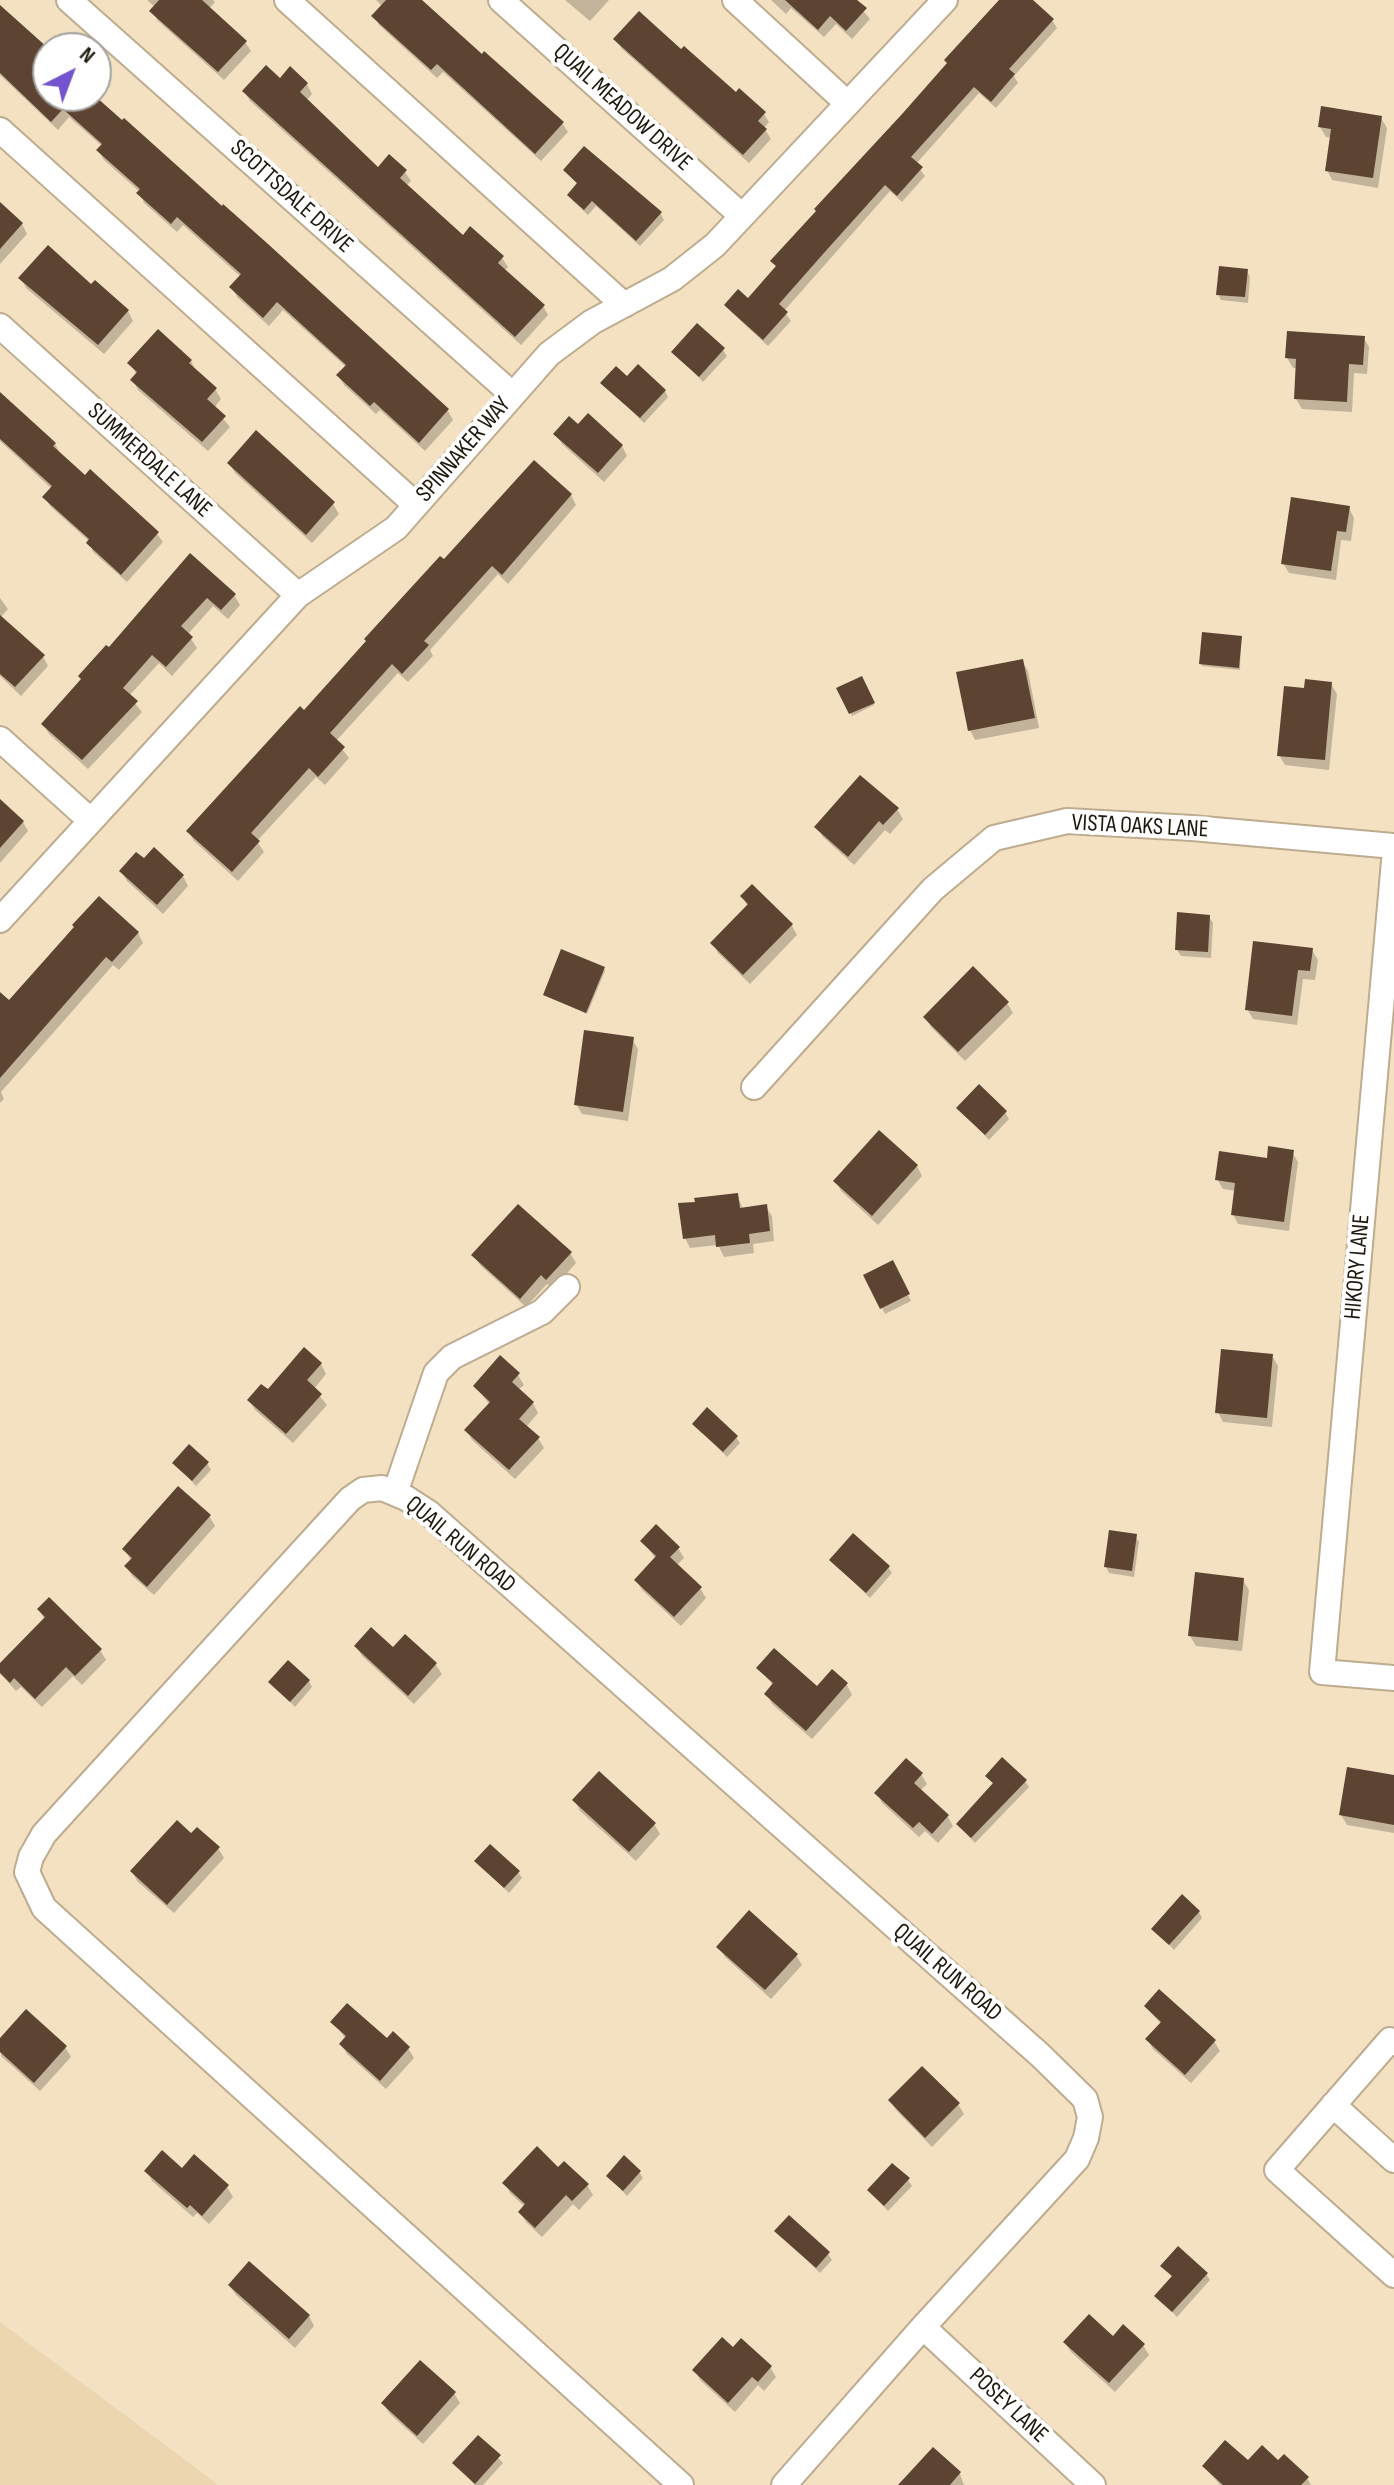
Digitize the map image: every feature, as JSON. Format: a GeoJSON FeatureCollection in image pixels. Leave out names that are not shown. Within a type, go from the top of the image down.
{"type":"FeatureCollection","features":[{"type":"Feature","properties":{"kind":"street","name":"SCOTTSDALE DRIVE"},"geometry":{"type":"LineString","coordinates":[[69,0],[513,395]]}},
{"type":"Feature","properties":{"kind":"street"},"geometry":{"type":"LineString","coordinates":[[287,0],[624,305]]}},
{"type":"Feature","properties":{"kind":"street","name":"QUAIL MEADOW DRIVE"},"geometry":{"type":"LineString","coordinates":[[501,0],[742,216]]}},
{"type":"Feature","properties":{"kind":"street"},"geometry":{"type":"LineString","coordinates":[[735,0],[847,103]]}},
{"type":"Feature","properties":{"kind":"street","name":"SPINNAKER WAY"},"geometry":{"type":"LineString","coordinates":[[0,920],[298,595],[396,528],[549,354],[592,322],[672,279],[715,245],[941,1]]}},
{"type":"Feature","properties":{"kind":"street"},"geometry":{"type":"LineString","coordinates":[[0,130],[416,505]]}},
{"type":"Feature","properties":{"kind":"street","name":"SUMMERDALE LANE"},"geometry":{"type":"LineString","coordinates":[[0,326],[298,595]]}},
{"type":"Feature","properties":{"kind":"street"},"geometry":{"type":"LineString","coordinates":[[0,739],[90,820]]}},
{"type":"Feature","properties":{"kind":"street","name":"VISTA OAKS LANE"},"geometry":{"type":"LineString","coordinates":[[754,1087],[933,889],[994,838],[1067,821],[1192,828],[1394,846]]}},
{"type":"Feature","properties":{"kind":"street","name":"HIKORY LANE"},"geometry":{"type":"LineString","coordinates":[[1394,861],[1322,1672],[1394,1678]]}},
{"type":"Feature","properties":{"kind":"street"},"geometry":{"type":"LineString","coordinates":[[395,1493],[436,1373],[452,1357],[542,1312],[567,1287]]}},
{"type":"Feature","properties":{"kind":"street","name":"QUAIL RUN ROAD"},"geometry":{"type":"LineString","coordinates":[[681,2485],[44,1908],[27,1872],[31,1857],[44,1834],[350,1499],[363,1490],[382,1488],[429,1513],[1040,2055],[1085,2099],[1090,2117],[1077,2159],[784,2485]]}},
{"type":"Feature","properties":{"kind":"street"},"geometry":{"type":"LineString","coordinates":[[1394,2043],[1390,2040],[1277,2170],[1394,2275]]}},
{"type":"Feature","properties":{"kind":"street"},"geometry":{"type":"LineString","coordinates":[[1333,2105],[1394,2160]]}},
{"type":"Feature","properties":{"kind":"street","name":"POSEY LANE"},"geometry":{"type":"LineString","coordinates":[[923,2327],[1093,2485]]}},
{"type":"Feature","properties":{"kind":"shaded area"},"geometry":{"type":"Polygon","coordinates":[[[0,2322],[216,2483],[217,2485],[0,2485],[0,2322]]]}},
{"type":"Feature","properties":{"kind":"building"},"geometry":{"type":"Polygon","coordinates":[[[159,0],[202,0],[247,41],[218,72],[149,11],[159,0]]]}},
{"type":"Feature","properties":{"kind":"building"},"geometry":{"type":"Polygon","coordinates":[[[386,0],[422,0],[564,122],[535,154],[437,64],[431,70],[371,16],[386,0]]]}},
{"type":"Feature","properties":{"kind":"building"},"geometry":{"type":"Polygon","coordinates":[[[785,0],[857,0],[867,8],[846,31],[830,16],[818,30],[785,0]]]}},
{"type":"Feature","properties":{"kind":"building"},"geometry":{"type":"Polygon","coordinates":[[[999,0],[1033,0],[1054,19],[1009,69],[1015,74],[991,102],[974,87],[911,157],[923,167],[897,196],[885,185],[779,304],[788,312],[763,340],[724,305],[738,289],[748,298],[776,266],[770,261],[947,63],[944,60],[999,0]]]}},
{"type":"Feature","properties":{"kind":"building"},"geometry":{"type":"Polygon","coordinates":[[[0,5],[32,34],[32,104],[0,73],[0,5]]]}},
{"type":"Feature","properties":{"kind":"building"},"geometry":{"type":"Polygon","coordinates":[[[639,11],[681,49],[684,46],[736,92],[739,88],[766,112],[758,121],[767,129],[743,155],[613,39],[639,11]]]}},
{"type":"Feature","properties":{"kind":"building"},"geometry":{"type":"Polygon","coordinates":[[[266,65],[280,78],[290,66],[308,83],[300,92],[378,167],[389,154],[407,170],[400,178],[463,235],[470,226],[504,256],[498,263],[545,305],[515,337],[242,91],[266,65]]]}},
{"type":"Feature","properties":{"kind":"building"},"geometry":{"type":"Polygon","coordinates":[[[1321,106],[1382,116],[1373,178],[1325,171],[1331,129],[1318,127],[1321,106]]]}},
{"type":"Feature","properties":{"kind":"building"},"geometry":{"type":"Polygon","coordinates":[[[112,111],[122,120],[124,118],[449,409],[419,443],[374,402],[370,406],[336,375],[346,365],[277,302],[263,318],[229,287],[241,274],[177,217],[171,224],[136,193],[140,189],[96,150],[102,144],[66,112],[112,111]]]}},
{"type":"Feature","properties":{"kind":"building"},"geometry":{"type":"Polygon","coordinates":[[[41,112],[60,112],[51,122],[41,112]]]}},
{"type":"Feature","properties":{"kind":"building"},"geometry":{"type":"Polygon","coordinates":[[[584,146],[662,212],[636,241],[592,201],[584,210],[567,195],[577,183],[563,170],[584,146]]]}},
{"type":"Feature","properties":{"kind":"building"},"geometry":{"type":"Polygon","coordinates":[[[0,202],[23,223],[0,249],[0,202]]]}},
{"type":"Feature","properties":{"kind":"building"},"geometry":{"type":"Polygon","coordinates":[[[48,245],[91,284],[95,280],[129,310],[98,345],[18,278],[48,245]]]}},
{"type":"Feature","properties":{"kind":"building"},"geometry":{"type":"Polygon","coordinates":[[[1219,266],[1248,269],[1245,297],[1216,295],[1219,266]]]}},
{"type":"Feature","properties":{"kind":"building"},"geometry":{"type":"Polygon","coordinates":[[[697,323],[725,348],[699,377],[671,352],[697,323]]]}},
{"type":"Feature","properties":{"kind":"building"},"geometry":{"type":"Polygon","coordinates":[[[158,329],[217,388],[207,399],[226,416],[202,442],[130,380],[137,372],[127,363],[158,329]]]}},
{"type":"Feature","properties":{"kind":"building"},"geometry":{"type":"Polygon","coordinates":[[[1287,331],[1365,336],[1363,365],[1349,364],[1347,402],[1294,399],[1296,359],[1285,358],[1287,331]]]}},
{"type":"Feature","properties":{"kind":"building"},"geometry":{"type":"Polygon","coordinates":[[[638,364],[666,390],[640,418],[600,383],[616,366],[627,376],[638,364]]]}},
{"type":"Feature","properties":{"kind":"building"},"geometry":{"type":"Polygon","coordinates":[[[0,392],[56,443],[53,446],[85,475],[90,469],[159,532],[121,575],[86,543],[89,539],[42,497],[52,486],[0,439],[0,392]]]}},
{"type":"Feature","properties":{"kind":"building"},"geometry":{"type":"Polygon","coordinates":[[[588,413],[623,445],[598,473],[553,434],[569,416],[578,424],[588,413]]]}},
{"type":"Feature","properties":{"kind":"building"},"geometry":{"type":"Polygon","coordinates":[[[256,430],[335,502],[306,535],[227,463],[256,430]]]}},
{"type":"Feature","properties":{"kind":"building"},"geometry":{"type":"Polygon","coordinates":[[[534,460],[572,494],[502,575],[492,566],[424,641],[429,645],[402,674],[392,664],[330,733],[345,747],[318,777],[309,768],[251,833],[260,841],[232,872],[186,831],[300,706],[304,710],[440,556],[444,559],[534,460]]]}},
{"type":"Feature","properties":{"kind":"building"},"geometry":{"type":"Polygon","coordinates":[[[1291,497],[1350,506],[1346,532],[1337,531],[1331,571],[1281,564],[1291,497]]]}},
{"type":"Feature","properties":{"kind":"building"},"geometry":{"type":"Polygon","coordinates":[[[190,553],[236,594],[221,610],[207,598],[181,626],[193,637],[166,667],[152,655],[123,688],[138,701],[82,760],[41,724],[81,679],[78,676],[106,645],[109,647],[190,553]]]}},
{"type":"Feature","properties":{"kind":"building"},"geometry":{"type":"Polygon","coordinates":[[[0,615],[45,655],[15,687],[0,674],[0,615]]]}},
{"type":"Feature","properties":{"kind":"building"},"geometry":{"type":"Polygon","coordinates":[[[1202,632],[1242,636],[1239,668],[1199,664],[1202,632]]]}},
{"type":"Feature","properties":{"kind":"building"},"geometry":{"type":"Polygon","coordinates":[[[1023,659],[1035,718],[968,731],[956,672],[1023,659]]]}},
{"type":"Feature","properties":{"kind":"building"},"geometry":{"type":"Polygon","coordinates":[[[862,676],[875,703],[849,714],[836,688],[862,676]]]}},
{"type":"Feature","properties":{"kind":"building"},"geometry":{"type":"Polygon","coordinates":[[[1305,679],[1332,682],[1325,760],[1277,756],[1284,686],[1304,688],[1305,679]]]}},
{"type":"Feature","properties":{"kind":"building"},"geometry":{"type":"Polygon","coordinates":[[[860,775],[899,808],[883,825],[879,821],[848,857],[814,827],[860,775]]]}},
{"type":"Feature","properties":{"kind":"building"},"geometry":{"type":"Polygon","coordinates":[[[0,799],[24,821],[0,848],[0,799]]]}},
{"type":"Feature","properties":{"kind":"building"},"geometry":{"type":"Polygon","coordinates":[[[154,847],[184,875],[157,905],[119,871],[136,852],[144,858],[154,847]]]}},
{"type":"Feature","properties":{"kind":"building"},"geometry":{"type":"Polygon","coordinates":[[[752,884],[793,924],[743,975],[710,943],[748,904],[740,896],[752,884]]]}},
{"type":"Feature","properties":{"kind":"building"},"geometry":{"type":"Polygon","coordinates":[[[99,896],[139,932],[112,962],[106,957],[0,1078],[0,992],[9,1000],[99,896]]]}},
{"type":"Feature","properties":{"kind":"building"},"geometry":{"type":"Polygon","coordinates":[[[1177,912],[1210,915],[1208,952],[1175,950],[1177,912]]]}},
{"type":"Feature","properties":{"kind":"building"},"geometry":{"type":"Polygon","coordinates":[[[1253,941],[1313,948],[1310,971],[1298,970],[1292,1016],[1245,1010],[1253,941]]]}},
{"type":"Feature","properties":{"kind":"building"},"geometry":{"type":"Polygon","coordinates":[[[561,949],[605,967],[586,1013],[543,995],[561,949]]]}},
{"type":"Feature","properties":{"kind":"building"},"geometry":{"type":"Polygon","coordinates":[[[973,966],[1009,1002],[958,1052],[923,1017],[973,966]]]}},
{"type":"Feature","properties":{"kind":"building"},"geometry":{"type":"Polygon","coordinates":[[[584,1030],[634,1037],[623,1112],[574,1105],[584,1030]]]}},
{"type":"Feature","properties":{"kind":"building"},"geometry":{"type":"Polygon","coordinates":[[[979,1084],[1007,1111],[985,1135],[956,1108],[979,1084]]]}},
{"type":"Feature","properties":{"kind":"building"},"geometry":{"type":"Polygon","coordinates":[[[879,1130],[918,1165],[872,1216],[833,1181],[879,1130]]]}},
{"type":"Feature","properties":{"kind":"building"},"geometry":{"type":"Polygon","coordinates":[[[1268,1146],[1294,1150],[1284,1222],[1231,1215],[1235,1183],[1215,1180],[1219,1151],[1267,1158],[1268,1146]]]}},
{"type":"Feature","properties":{"kind":"building"},"geometry":{"type":"Polygon","coordinates":[[[738,1193],[740,1208],[767,1204],[770,1231],[749,1234],[750,1243],[716,1247],[715,1235],[683,1239],[678,1203],[738,1193]]]}},
{"type":"Feature","properties":{"kind":"building"},"geometry":{"type":"Polygon","coordinates":[[[518,1204],[572,1252],[546,1280],[541,1275],[520,1299],[471,1255],[518,1204]]]}},
{"type":"Feature","properties":{"kind":"building"},"geometry":{"type":"Polygon","coordinates":[[[893,1260],[910,1294],[880,1309],[863,1275],[893,1260]]]}},
{"type":"Feature","properties":{"kind":"building"},"geometry":{"type":"Polygon","coordinates":[[[304,1347],[322,1363],[307,1380],[322,1394],[286,1434],[247,1400],[261,1384],[268,1389],[304,1347]]]}},
{"type":"Feature","properties":{"kind":"building"},"geometry":{"type":"Polygon","coordinates":[[[1221,1349],[1273,1354],[1267,1418],[1215,1413],[1221,1349]]]}},
{"type":"Feature","properties":{"kind":"building"},"geometry":{"type":"Polygon","coordinates":[[[500,1355],[520,1373],[512,1382],[534,1402],[519,1419],[540,1437],[509,1470],[464,1430],[490,1402],[473,1386],[500,1355]]]}},
{"type":"Feature","properties":{"kind":"building"},"geometry":{"type":"Polygon","coordinates":[[[707,1407],[738,1436],[723,1452],[692,1424],[707,1407]]]}},
{"type":"Feature","properties":{"kind":"building"},"geometry":{"type":"Polygon","coordinates":[[[189,1444],[209,1462],[192,1481],[172,1463],[189,1444]]]}},
{"type":"Feature","properties":{"kind":"building"},"geometry":{"type":"Polygon","coordinates":[[[178,1486],[211,1515],[147,1587],[124,1566],[132,1558],[122,1549],[178,1486]]]}},
{"type":"Feature","properties":{"kind":"building"},"geometry":{"type":"Polygon","coordinates":[[[656,1524],[680,1547],[670,1557],[702,1587],[674,1617],[634,1580],[656,1556],[640,1541],[656,1524]]]}},
{"type":"Feature","properties":{"kind":"building"},"geometry":{"type":"Polygon","coordinates":[[[1109,1530],[1137,1534],[1132,1571],[1104,1567],[1109,1530]]]}},
{"type":"Feature","properties":{"kind":"building"},"geometry":{"type":"Polygon","coordinates":[[[853,1533],[890,1566],[866,1593],[829,1560],[853,1533]]]}},
{"type":"Feature","properties":{"kind":"building"},"geometry":{"type":"Polygon","coordinates":[[[1195,1572],[1244,1578],[1238,1641],[1188,1636],[1195,1572]]]}},
{"type":"Feature","properties":{"kind":"building"},"geometry":{"type":"Polygon","coordinates":[[[49,1597],[102,1649],[75,1676],[66,1667],[35,1699],[14,1678],[10,1683],[0,1673],[0,1663],[45,1617],[37,1609],[49,1597]]]}},
{"type":"Feature","properties":{"kind":"building"},"geometry":{"type":"Polygon","coordinates":[[[371,1627],[393,1647],[405,1634],[437,1663],[408,1696],[354,1646],[371,1627]]]}},
{"type":"Feature","properties":{"kind":"building"},"geometry":{"type":"Polygon","coordinates":[[[774,1648],[817,1686],[832,1669],[848,1683],[806,1731],[764,1694],[773,1683],[756,1668],[774,1648]]]}},
{"type":"Feature","properties":{"kind":"building"},"geometry":{"type":"Polygon","coordinates":[[[288,1660],[310,1680],[290,1702],[268,1682],[288,1660]]]}},
{"type":"Feature","properties":{"kind":"building"},"geometry":{"type":"Polygon","coordinates":[[[1002,1757],[1027,1780],[971,1838],[956,1824],[993,1783],[985,1776],[1002,1757]]]}},
{"type":"Feature","properties":{"kind":"building"},"geometry":{"type":"Polygon","coordinates":[[[906,1758],[923,1773],[914,1783],[949,1815],[932,1834],[919,1822],[913,1828],[874,1793],[906,1758]]]}},
{"type":"Feature","properties":{"kind":"building"},"geometry":{"type":"Polygon","coordinates":[[[1347,1767],[1394,1775],[1394,1825],[1339,1815],[1347,1767]]]}},
{"type":"Feature","properties":{"kind":"building"},"geometry":{"type":"Polygon","coordinates":[[[599,1771],[656,1823],[629,1852],[572,1800],[599,1771]]]}},
{"type":"Feature","properties":{"kind":"building"},"geometry":{"type":"Polygon","coordinates":[[[177,1820],[191,1833],[197,1827],[220,1847],[167,1905],[130,1871],[177,1820]]]}},
{"type":"Feature","properties":{"kind":"building"},"geometry":{"type":"Polygon","coordinates":[[[490,1844],[520,1871],[504,1888],[474,1861],[490,1844]]]}},
{"type":"Feature","properties":{"kind":"building"},"geometry":{"type":"Polygon","coordinates":[[[1182,1894],[1200,1911],[1169,1945],[1151,1929],[1182,1894]]]}},
{"type":"Feature","properties":{"kind":"building"},"geometry":{"type":"Polygon","coordinates":[[[749,1910],[798,1954],[765,1990],[716,1947],[749,1910]]]}},
{"type":"Feature","properties":{"kind":"building"},"geometry":{"type":"Polygon","coordinates":[[[1159,1989],[1216,2040],[1185,2075],[1145,2039],[1161,2022],[1144,2006],[1159,1989]]]}},
{"type":"Feature","properties":{"kind":"building"},"geometry":{"type":"Polygon","coordinates":[[[347,2003],[387,2038],[393,2031],[410,2047],[380,2081],[339,2044],[346,2036],[330,2022],[347,2003]]]}},
{"type":"Feature","properties":{"kind":"building"},"geometry":{"type":"Polygon","coordinates":[[[26,2009],[67,2046],[34,2083],[0,2052],[0,2038],[26,2009]]]}},
{"type":"Feature","properties":{"kind":"building"},"geometry":{"type":"Polygon","coordinates":[[[922,2066],[960,2103],[925,2138],[888,2100],[922,2066]]]}},
{"type":"Feature","properties":{"kind":"building"},"geometry":{"type":"Polygon","coordinates":[[[537,2146],[558,2167],[564,2161],[589,2184],[572,2201],[566,2195],[535,2228],[518,2212],[525,2204],[502,2183],[537,2146]]]}},
{"type":"Feature","properties":{"kind":"building"},"geometry":{"type":"Polygon","coordinates":[[[162,2150],[182,2168],[194,2154],[229,2185],[202,2216],[190,2205],[187,2208],[144,2171],[162,2150]]]}},
{"type":"Feature","properties":{"kind":"building"},"geometry":{"type":"Polygon","coordinates":[[[624,2155],[641,2171],[623,2191],[606,2176],[624,2155]]]}},
{"type":"Feature","properties":{"kind":"building"},"geometry":{"type":"Polygon","coordinates":[[[892,2163],[910,2178],[884,2206],[867,2190],[892,2163]]]}},
{"type":"Feature","properties":{"kind":"building"},"geometry":{"type":"Polygon","coordinates":[[[789,2215],[830,2252],[816,2268],[774,2231],[789,2215]]]}},
{"type":"Feature","properties":{"kind":"building"},"geometry":{"type":"Polygon","coordinates":[[[1178,2246],[1208,2273],[1172,2312],[1154,2296],[1172,2276],[1160,2266],[1178,2246]]]}},
{"type":"Feature","properties":{"kind":"building"},"geometry":{"type":"Polygon","coordinates":[[[249,2261],[310,2315],[289,2339],[228,2285],[249,2261]]]}},
{"type":"Feature","properties":{"kind":"building"},"geometry":{"type":"Polygon","coordinates":[[[1089,2314],[1113,2336],[1123,2324],[1145,2344],[1109,2383],[1063,2342],[1089,2314]]]}},
{"type":"Feature","properties":{"kind":"building"},"geometry":{"type":"Polygon","coordinates":[[[722,2337],[733,2347],[741,2338],[772,2366],[758,2382],[752,2377],[728,2403],[692,2370],[722,2337]]]}},
{"type":"Feature","properties":{"kind":"building"},"geometry":{"type":"Polygon","coordinates":[[[420,2360],[456,2392],[417,2436],[381,2403],[420,2360]]]}},
{"type":"Feature","properties":{"kind":"building"},"geometry":{"type":"Polygon","coordinates":[[[478,2435],[501,2455],[475,2484],[452,2463],[478,2435]]]}},
{"type":"Feature","properties":{"kind":"building"},"geometry":{"type":"Polygon","coordinates":[[[1225,2440],[1248,2460],[1262,2445],[1278,2460],[1284,2454],[1309,2477],[1301,2485],[1223,2485],[1202,2466],[1225,2440]]]}},
{"type":"Feature","properties":{"kind":"building"},"geometry":{"type":"Polygon","coordinates":[[[933,2447],[961,2472],[950,2485],[898,2485],[933,2447]]]}}]}
